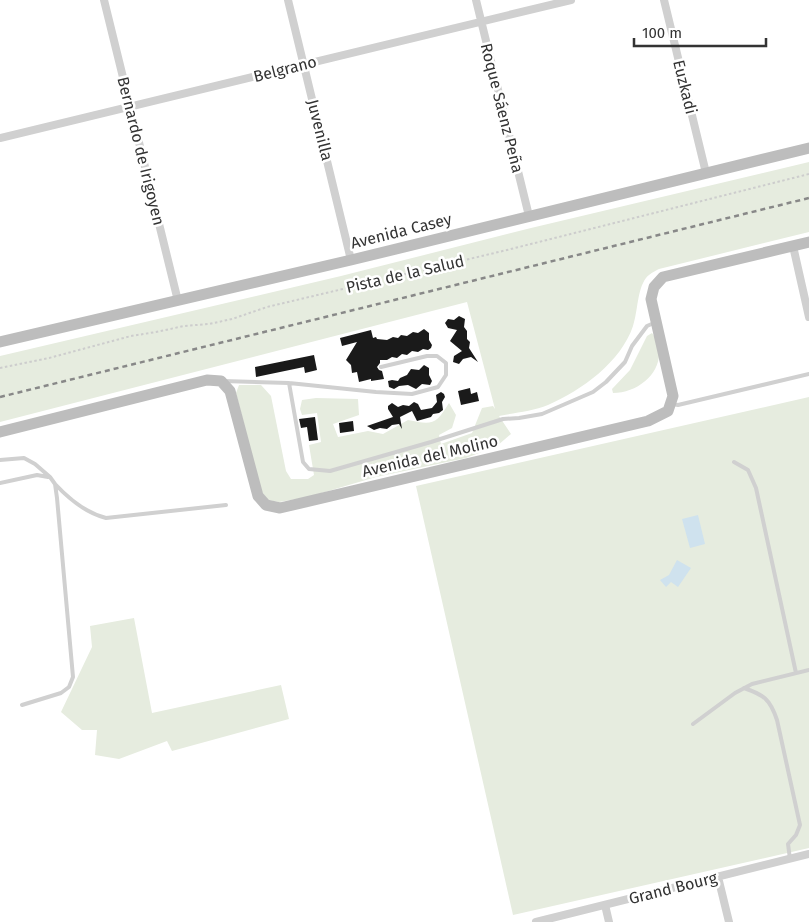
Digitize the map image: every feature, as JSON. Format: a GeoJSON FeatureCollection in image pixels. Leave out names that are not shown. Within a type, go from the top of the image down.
{"type":"FeatureCollection","features":[{"type":"Feature","properties":{"kind":"street","name":"Bernardo de Irigoyen"},"geometry":{"type":"LineString","coordinates":[[104,0],[178,301]]}},
{"type":"Feature","properties":{"kind":"street","name":"Juvenilla"},"geometry":{"type":"LineString","coordinates":[[288,0],[351,260]]}},
{"type":"Feature","properties":{"kind":"street","name":"Roque Sáenz Peña"},"geometry":{"type":"LineString","coordinates":[[476,0],[529,216]]}},
{"type":"Feature","properties":{"kind":"street","name":"Belgrano"},"geometry":{"type":"LineString","coordinates":[[0,138],[571,0]]}},
{"type":"Feature","properties":{"kind":"street","name":"Euzkadi"},"geometry":{"type":"LineString","coordinates":[[664,0],[706,173]]}},
{"type":"Feature","properties":{"kind":"street","name":"Avenida Casey"},"geometry":{"type":"LineString","coordinates":[[0,342],[351,260],[809,148]]}},
{"type":"Feature","properties":{"kind":"street"},"geometry":{"type":"LineString","coordinates":[[670,404],[673,396],[651,299],[654,287],[663,277],[809,242]]}},
{"type":"Feature","properties":{"kind":"street"},"geometry":{"type":"LineString","coordinates":[[793,246],[809,317]]}},
{"type":"Feature","properties":{"kind":"street"},"geometry":{"type":"LineString","coordinates":[[0,432],[207,380],[221,381]]}},
{"type":"Feature","properties":{"kind":"street","name":"Avenida del Molino"},"geometry":{"type":"LineString","coordinates":[[221,381],[230,391],[258,496],[266,505],[280,508],[648,421],[668,411],[670,404]]}},
{"type":"Feature","properties":{"kind":"street","name":"Grand Bourg"},"geometry":{"type":"LineString","coordinates":[[536,922],[809,854]]}},
{"type":"Feature","properties":{"kind":"street"},"geometry":{"type":"LineString","coordinates":[[718,877],[729,922]]}},
{"type":"Feature","properties":{"kind":"street"},"geometry":{"type":"LineString","coordinates":[[605,905],[609,922]]}},
{"type":"Feature","properties":{"kind":"lane"},"geometry":{"type":"LineString","coordinates":[[289,383],[303,462],[309,469],[330,471],[432,442],[503,419],[542,414],[593,392],[606,382],[625,362],[632,346],[648,326],[656,322]]}},
{"type":"Feature","properties":{"kind":"lane"},"geometry":{"type":"LineString","coordinates":[[221,381],[289,383],[412,394],[438,387],[446,375],[446,363],[437,356],[427,356],[381,367]]}},
{"type":"Feature","properties":{"kind":"lane"},"geometry":{"type":"LineString","coordinates":[[670,404],[678,404],[809,374]]}},
{"type":"Feature","properties":{"kind":"lane"},"geometry":{"type":"LineString","coordinates":[[0,460],[24,458],[50,477],[63,492],[92,514],[106,518],[226,505]]}},
{"type":"Feature","properties":{"kind":"lane"},"geometry":{"type":"LineString","coordinates":[[734,462],[748,470],[756,488],[796,673]]}},
{"type":"Feature","properties":{"kind":"lane"},"geometry":{"type":"LineString","coordinates":[[0,483],[37,475],[50,477]]}},
{"type":"Feature","properties":{"kind":"lane"},"geometry":{"type":"LineString","coordinates":[[22,705],[61,693],[69,688],[73,677],[55,484]]}},
{"type":"Feature","properties":{"kind":"lane"},"geometry":{"type":"LineString","coordinates":[[693,724],[752,684],[809,670]]}},
{"type":"Feature","properties":{"kind":"lane"},"geometry":{"type":"LineString","coordinates":[[744,688],[762,695],[772,706],[778,720],[800,825],[796,835],[788,844],[790,859]]}},
{"type":"Feature","properties":{"kind":"path","name":"Pista de la Salud"},"geometry":{"type":"LineString","coordinates":[[0,368],[49,358],[131,336],[232,319],[267,307],[516,248],[809,174]]}},
{"type":"Feature","properties":{"kind":"shaded area"},"geometry":{"type":"Polygon","coordinates":[[[809,162],[809,232],[659,269],[652,273],[646,278],[641,288],[635,320],[627,339],[610,363],[587,383],[561,399],[530,410],[499,416],[511,434],[497,446],[466,458],[376,477],[308,497],[279,502],[268,500],[261,491],[236,393],[239,385],[261,385],[271,396],[286,471],[291,479],[308,479],[314,475],[309,445],[321,442],[317,413],[302,415],[300,409],[302,400],[316,398],[358,399],[359,415],[333,424],[338,437],[368,431],[383,434],[408,420],[423,423],[433,422],[449,403],[456,415],[452,428],[439,435],[441,444],[472,433],[482,408],[493,406],[495,409],[467,302],[0,422],[0,356],[341,276],[531,228],[809,162]]]}},
{"type":"Feature","properties":{"kind":"shaded area"},"geometry":{"type":"Polygon","coordinates":[[[652,333],[658,344],[659,355],[657,365],[652,374],[635,388],[613,393],[612,389],[630,370],[647,336],[652,333]]]}},
{"type":"Feature","properties":{"kind":"shaded area"},"geometry":{"type":"Polygon","coordinates":[[[809,397],[809,848],[513,915],[416,486],[809,397]]]}},
{"type":"Feature","properties":{"kind":"shaded area"},"geometry":{"type":"Polygon","coordinates":[[[134,618],[152,713],[281,685],[289,719],[172,751],[167,741],[119,759],[95,755],[97,730],[82,730],[61,712],[92,647],[90,626],[134,618]]]}},
{"type":"Feature","properties":{"kind":"water"},"geometry":{"type":"Polygon","coordinates":[[[698,515],[705,544],[690,548],[682,519],[698,515]]]}},
{"type":"Feature","properties":{"kind":"water"},"geometry":{"type":"Polygon","coordinates":[[[677,560],[691,568],[678,587],[671,582],[666,587],[660,580],[669,575],[677,560]]]}},
{"type":"Feature","properties":{"kind":"building"},"geometry":{"type":"Polygon","coordinates":[[[459,316],[465,319],[464,327],[467,331],[467,339],[470,342],[469,348],[478,362],[471,357],[463,359],[459,364],[453,362],[454,356],[462,351],[450,341],[457,330],[448,328],[445,323],[448,319],[454,320],[459,316]]]}},
{"type":"Feature","properties":{"kind":"building"},"geometry":{"type":"Polygon","coordinates":[[[424,329],[429,333],[431,348],[418,352],[412,351],[407,355],[402,354],[397,358],[392,357],[387,360],[380,360],[377,367],[382,371],[384,379],[371,381],[371,379],[359,382],[357,372],[352,373],[351,365],[346,360],[357,342],[342,346],[340,338],[371,330],[373,338],[387,340],[393,337],[398,338],[401,335],[407,336],[413,332],[418,333],[424,329]]]}},
{"type":"Feature","properties":{"kind":"building"},"geometry":{"type":"Polygon","coordinates":[[[314,355],[317,370],[305,373],[304,367],[256,377],[255,367],[314,355]]]}},
{"type":"Feature","properties":{"kind":"building"},"geometry":{"type":"Polygon","coordinates":[[[424,365],[429,368],[429,375],[432,381],[430,385],[422,384],[416,389],[408,385],[399,386],[394,389],[389,387],[388,381],[398,381],[407,375],[411,369],[419,370],[424,365]]]}},
{"type":"Feature","properties":{"kind":"building"},"geometry":{"type":"Polygon","coordinates":[[[470,388],[471,394],[477,392],[479,401],[461,405],[458,391],[470,388]]]}},
{"type":"Feature","properties":{"kind":"building"},"geometry":{"type":"Polygon","coordinates":[[[441,392],[445,397],[442,402],[443,410],[433,414],[431,417],[417,421],[412,411],[400,417],[402,429],[399,424],[392,425],[387,429],[380,428],[374,430],[367,426],[393,417],[388,409],[388,406],[392,403],[398,407],[403,405],[409,406],[414,402],[418,404],[421,410],[432,408],[437,402],[436,395],[441,392]]]}},
{"type":"Feature","properties":{"kind":"building"},"geometry":{"type":"Polygon","coordinates":[[[315,417],[318,440],[309,441],[307,427],[301,428],[299,419],[315,417]]]}},
{"type":"Feature","properties":{"kind":"building"},"geometry":{"type":"Polygon","coordinates":[[[353,421],[354,431],[340,433],[339,423],[353,421]]]}},
{"type":"Feature","properties":{"kind":"railway"},"geometry":{"type":"LineString","coordinates":[[0,397],[809,198]]}}]}
